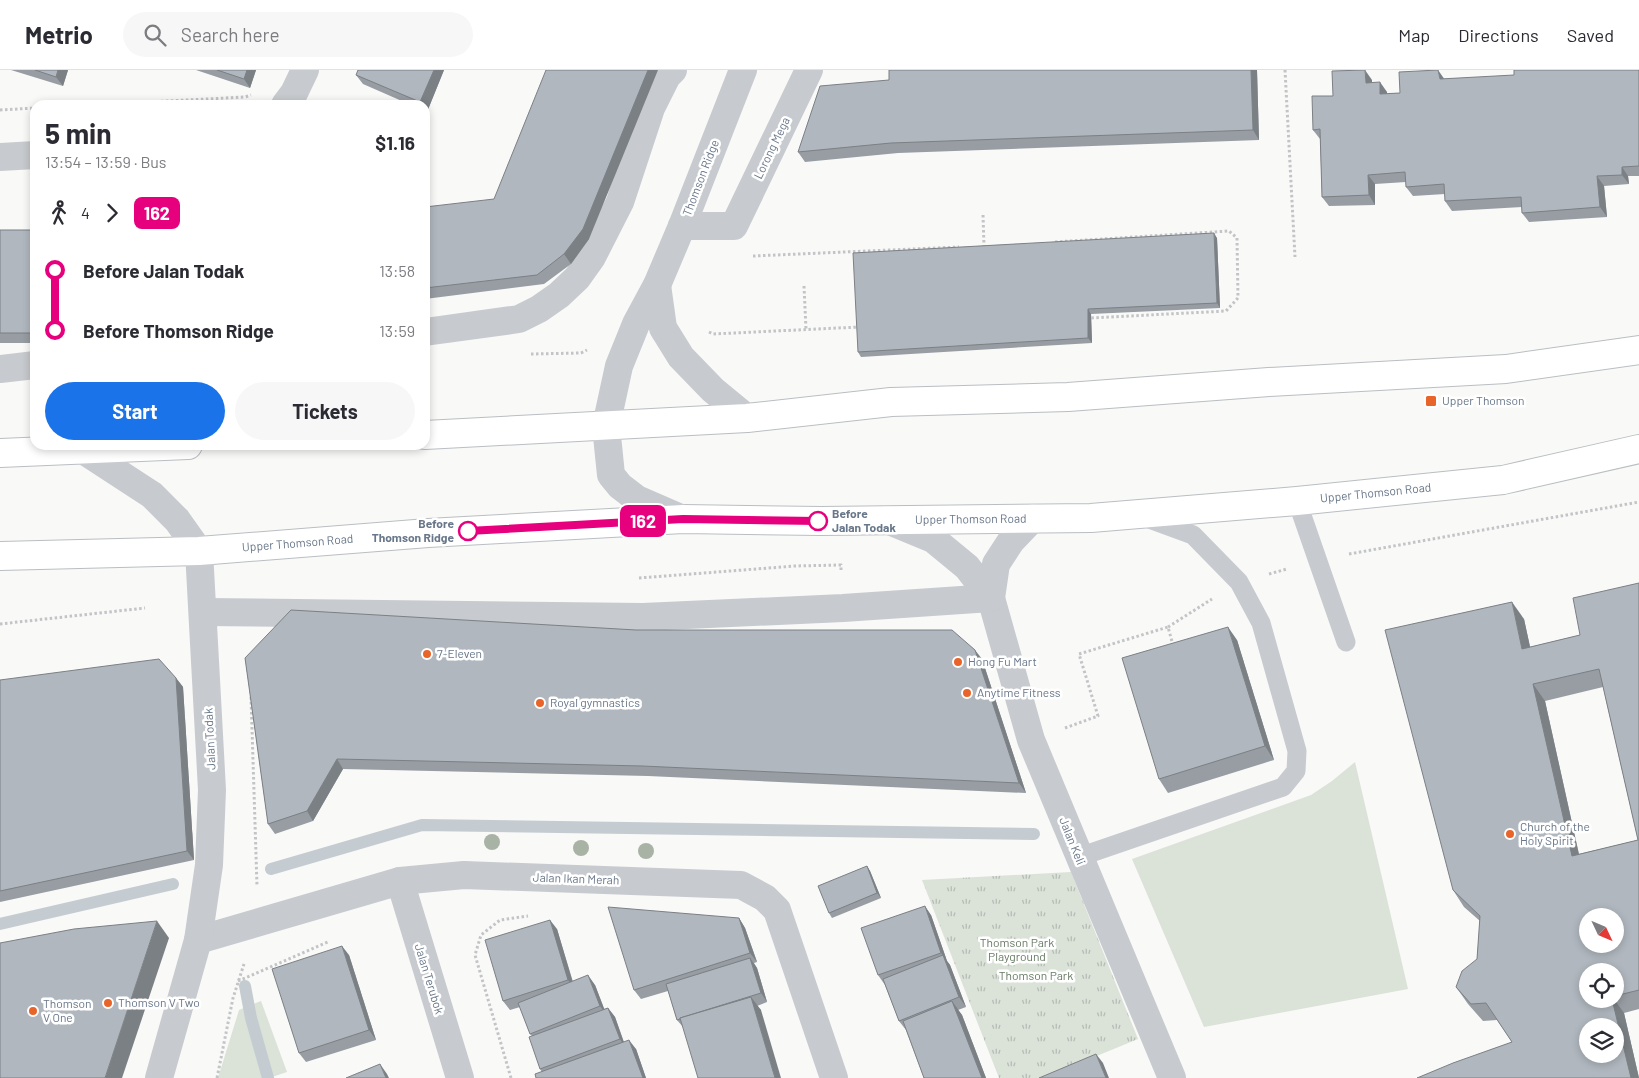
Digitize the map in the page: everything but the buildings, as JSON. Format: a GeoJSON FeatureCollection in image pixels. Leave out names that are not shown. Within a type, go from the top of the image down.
{"type":"FeatureCollection","features":[{"type":"Feature","properties":{"kind":"main road"},"geometry":{"type":"LineString","coordinates":[[430,435],[747,418],[891,402],[1068,398],[1269,382],[1506,369],[1639,350]]}},
{"type":"Feature","properties":{"kind":"main road","name":"Upper Thomson Road"},"geometry":{"type":"LineString","coordinates":[[0,556],[199,551],[428,533],[683,519],[887,520],[1090,518],[1297,501],[1503,480],[1639,449]]}},
{"type":"Feature","properties":{"kind":"main road"},"geometry":{"type":"LineString","coordinates":[[0,453],[82,450]]}},
{"type":"Feature","properties":{"kind":"street"},"geometry":{"type":"LineString","coordinates":[[289,100],[305,70]]}},
{"type":"Feature","properties":{"kind":"street"},"geometry":{"type":"LineString","coordinates":[[430,331],[520,319],[559,295],[577,278],[592,257],[620,202],[651,108],[667,76],[673,70]]}},
{"type":"Feature","properties":{"kind":"street","name":"Thomson Ridge"},"geometry":{"type":"LineString","coordinates":[[683,519],[637,498],[620,486],[611,475],[606,426],[619,366],[636,324],[657,285],[682,226],[743,70]]}},
{"type":"Feature","properties":{"kind":"street","name":"Lorong Mega"},"geometry":{"type":"LineString","coordinates":[[682,226],[734,226],[809,70]]}},
{"type":"Feature","properties":{"kind":"street"},"geometry":{"type":"LineString","coordinates":[[0,157],[30,155]]}},
{"type":"Feature","properties":{"kind":"street"},"geometry":{"type":"LineString","coordinates":[[657,285],[663,328],[681,357],[713,390],[747,418]]}},
{"type":"Feature","properties":{"kind":"street"},"geometry":{"type":"LineString","coordinates":[[0,369],[30,366]]}},
{"type":"Feature","properties":{"kind":"street"},"geometry":{"type":"LineString","coordinates":[[82,450],[152,495],[177,520],[199,551]]}},
{"type":"Feature","properties":{"kind":"street"},"geometry":{"type":"LineString","coordinates":[[991,598],[996,564],[1012,541],[1033,518]]}},
{"type":"Feature","properties":{"kind":"street"},"geometry":{"type":"LineString","coordinates":[[887,520],[934,539],[967,567],[991,598]]}},
{"type":"Feature","properties":{"kind":"street","name":"Jalan Todak"},"geometry":{"type":"LineString","coordinates":[[159,1078],[198,940],[209,865],[212,790],[204,612],[199,551]]}},
{"type":"Feature","properties":{"kind":"street"},"geometry":{"type":"LineString","coordinates":[[204,612],[643,617],[843,608],[991,598]]}},
{"type":"Feature","properties":{"kind":"street","name":"Jalan Keli"},"geometry":{"type":"LineString","coordinates":[[991,598],[1031,740],[1172,1078]]}},
{"type":"Feature","properties":{"kind":"street","name":"Jalan Ikan Merah"},"geometry":{"type":"LineString","coordinates":[[198,940],[400,880],[464,875],[741,885],[750,888],[765,898],[778,910],[834,1078]]}},
{"type":"Feature","properties":{"kind":"street","name":"Jalan Terubok"},"geometry":{"type":"LineString","coordinates":[[400,880],[460,1078]]}},
{"type":"Feature","properties":{"kind":"lane"},"geometry":{"type":"LineString","coordinates":[[1297,501],[1346,642]]}},
{"type":"Feature","properties":{"kind":"lane"},"geometry":{"type":"LineString","coordinates":[[1079,857],[1283,787],[1296,771],[1297,751],[1261,624],[1238,582],[1193,535],[1135,513]]}},
{"type":"Feature","properties":{"kind":"path"},"geometry":{"type":"LineString","coordinates":[[1285,70],[1295,257]]}},
{"type":"Feature","properties":{"kind":"path"},"geometry":{"type":"LineString","coordinates":[[187,100],[245,97],[255,93]]}},
{"type":"Feature","properties":{"kind":"path"},"geometry":{"type":"LineString","coordinates":[[0,110],[30,108]]}},
{"type":"Feature","properties":{"kind":"path"},"geometry":{"type":"LineString","coordinates":[[983,215],[984,246],[994,246]]}},
{"type":"Feature","properties":{"kind":"path"},"geometry":{"type":"LineString","coordinates":[[1052,242],[1229,231],[1237,238],[1238,298],[1226,311],[1091,318]]}},
{"type":"Feature","properties":{"kind":"path"},"geometry":{"type":"LineString","coordinates":[[750,256],[964,247]]}},
{"type":"Feature","properties":{"kind":"path"},"geometry":{"type":"LineString","coordinates":[[804,286],[806,329]]}},
{"type":"Feature","properties":{"kind":"path"},"geometry":{"type":"LineString","coordinates":[[706,331],[713,334],[860,327]]}},
{"type":"Feature","properties":{"kind":"path"},"geometry":{"type":"LineString","coordinates":[[1168,627],[1238,582],[1318,560],[1639,502]]}},
{"type":"Feature","properties":{"kind":"path"},"geometry":{"type":"LineString","coordinates":[[0,624],[145,608]]}},
{"type":"Feature","properties":{"kind":"path"},"geometry":{"type":"LineString","coordinates":[[511,1078],[475,955],[481,935],[500,920],[537,914]]}},
{"type":"Feature","properties":{"kind":"path"},"geometry":{"type":"LineString","coordinates":[[238,982],[329,941]]}},
{"type":"Feature","properties":{"kind":"green space"},"geometry":{"type":"Polygon","coordinates":[[[1355,762],[1408,989],[1204,1027],[1132,859],[1311,795],[1355,762]]]}},
{"type":"Feature","properties":{"kind":"green space","name":"Thomson Park"},"geometry":{"type":"Polygon","coordinates":[[[1071,872],[1138,1039],[1043,1078],[999,1078],[922,880],[1071,872]]]}},
{"type":"Feature","properties":{"kind":"green space"},"geometry":{"type":"Polygon","coordinates":[[[261,1001],[287,1072],[269,1078],[218,1078],[239,1010],[261,1001]]]}},
{"type":"Feature","properties":{"kind":"waterway"},"geometry":{"type":"LineString","coordinates":[[271,869],[422,825],[1034,834]]}},
{"type":"Feature","properties":{"kind":"waterway"},"geometry":{"type":"LineString","coordinates":[[0,924],[173,884]]}},
{"type":"Feature","properties":{"kind":"waterway"},"geometry":{"type":"LineString","coordinates":[[245,986],[251,1018],[268,1078]]}},
{"type":"Feature","properties":{"kind":"bus line","name":"162"},"geometry":{"type":"LineString","coordinates":[[468,531],[683,519],[818,521]]}},
{"type":"Feature","properties":{"kind":"place","name":"Upper Thomson"},"geometry":{"type":"Point","coordinates":[1431,401]}},
{"type":"Feature","properties":{"kind":"place","name":"Before Jalan Todak"},"geometry":{"type":"Point","coordinates":[818,521]}},
{"type":"Feature","properties":{"kind":"place","name":"Before Thomson Ridge"},"geometry":{"type":"Point","coordinates":[468,531]}},
{"type":"Feature","properties":{"kind":"place","name":"7-Eleven"},"geometry":{"type":"Point","coordinates":[427,654]}},
{"type":"Feature","properties":{"kind":"place","name":"Hong Fu Mart"},"geometry":{"type":"Point","coordinates":[958,662]}},
{"type":"Feature","properties":{"kind":"place","name":"Anytime Fitness"},"geometry":{"type":"Point","coordinates":[967,693]}},
{"type":"Feature","properties":{"kind":"place","name":"Royal gymnastics"},"geometry":{"type":"Point","coordinates":[540,703]}},
{"type":"Feature","properties":{"kind":"place","name":"Church of the Holy Spirit"},"geometry":{"type":"Point","coordinates":[1510,834]}},
{"type":"Feature","properties":{"kind":"place","name":"Thomson V Two"},"geometry":{"type":"Point","coordinates":[108,1003]}},
{"type":"Feature","properties":{"kind":"place","name":"Thomson V One"},"geometry":{"type":"Point","coordinates":[33,1011]}},
{"type":"Feature","properties":{"kind":"park label","name":"Thomson Park Playground"},"geometry":{"type":"Point","coordinates":[1017,950]}}]}
